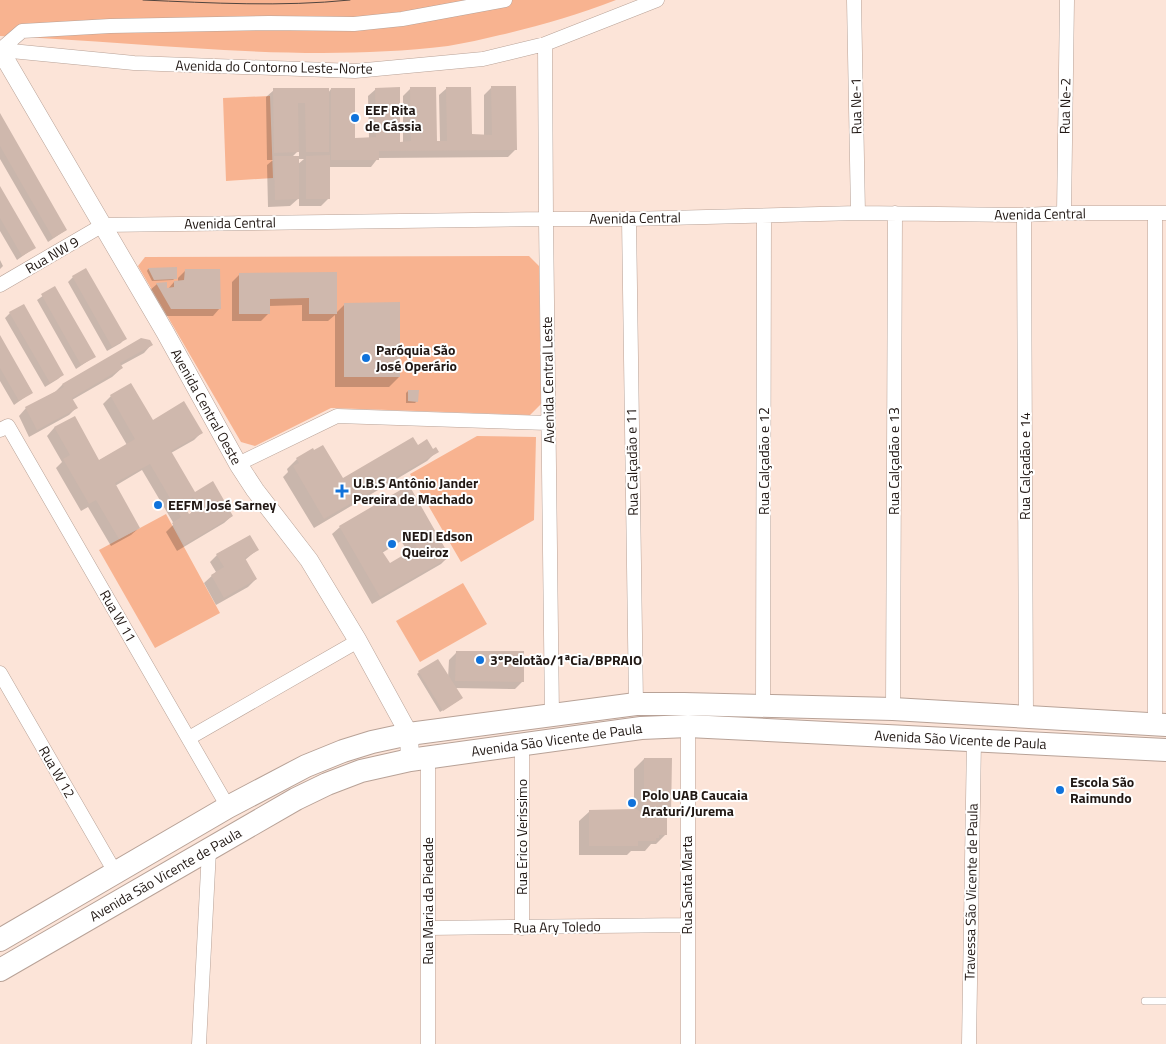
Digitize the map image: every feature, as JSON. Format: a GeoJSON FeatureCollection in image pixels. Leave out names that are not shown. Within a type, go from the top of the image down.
{"type":"FeatureCollection","features":[{"type":"Feature","properties":{"kind":"main road","name":"Avenida São Vicente de Paula"},"geometry":{"type":"LineString","coordinates":[[1,937],[228,807],[306,766],[343,750],[409,734],[636,704],[893,709],[1160,725]]}},
{"type":"Feature","properties":{"kind":"main road","name":"Avenida São Vicente de Paula"},"geometry":{"type":"LineString","coordinates":[[0,970],[296,799],[360,771],[419,760],[641,728],[688,726],[1166,750]]}},
{"type":"Feature","properties":{"kind":"street"},"geometry":{"type":"LineString","coordinates":[[0,50],[22,30],[110,26],[269,23],[354,24],[402,19],[505,0]]}},
{"type":"Feature","properties":{"kind":"street","name":"Avenida do Contorno Leste-Norte"},"geometry":{"type":"LineString","coordinates":[[0,50],[134,63],[355,71],[483,59],[545,44],[657,0]]}},
{"type":"Feature","properties":{"kind":"street","name":"Rua Ne-1"},"geometry":{"type":"LineString","coordinates":[[854,0],[858,213]]}},
{"type":"Feature","properties":{"kind":"street","name":"Rua Ne-2"},"geometry":{"type":"LineString","coordinates":[[1064,213],[1067,0]]}},
{"type":"Feature","properties":{"kind":"street","name":"Avenida Central Leste"},"geometry":{"type":"LineString","coordinates":[[545,44],[552,716]]}},
{"type":"Feature","properties":{"kind":"street","name":"Avenida Central Oeste"},"geometry":{"type":"LineString","coordinates":[[0,50],[103,225],[238,464],[255,490],[309,560],[358,641],[409,734],[419,760]]}},
{"type":"Feature","properties":{"kind":"street","name":"Avenida Central"},"geometry":{"type":"LineString","coordinates":[[103,225],[629,219],[858,213],[1024,215],[1160,213]]}},
{"type":"Feature","properties":{"kind":"street","name":"Rua Calçadão e 13"},"geometry":{"type":"LineString","coordinates":[[893,709],[895,213]]}},
{"type":"Feature","properties":{"kind":"street"},"geometry":{"type":"LineString","coordinates":[[1160,213],[1160,725]]}},
{"type":"Feature","properties":{"kind":"street","name":"Rua Calçadão e 14"},"geometry":{"type":"LineString","coordinates":[[1024,215],[1026,718]]}},
{"type":"Feature","properties":{"kind":"street","name":"Rua Calçadão e 12"},"geometry":{"type":"LineString","coordinates":[[764,216],[764,707]]}},
{"type":"Feature","properties":{"kind":"street","name":"Rua Calçadão e 11"},"geometry":{"type":"LineString","coordinates":[[629,219],[636,704]]}},
{"type":"Feature","properties":{"kind":"street","name":"Rua NW 9"},"geometry":{"type":"LineString","coordinates":[[0,285],[103,225]]}},
{"type":"Feature","properties":{"kind":"street"},"geometry":{"type":"LineString","coordinates":[[238,464],[337,416],[548,423]]}},
{"type":"Feature","properties":{"kind":"street","name":"Rua W 11"},"geometry":{"type":"LineString","coordinates":[[4,428],[189,738],[228,807]]}},
{"type":"Feature","properties":{"kind":"street"},"geometry":{"type":"LineString","coordinates":[[189,738],[358,641]]}},
{"type":"Feature","properties":{"kind":"street","name":"Rua W 12"},"geometry":{"type":"LineString","coordinates":[[0,673],[115,872]]}},
{"type":"Feature","properties":{"kind":"street","name":"Rua Santa Marta"},"geometry":{"type":"LineString","coordinates":[[688,726],[688,1044]]}},
{"type":"Feature","properties":{"kind":"street","name":"Travessa São Vicente de Paula"},"geometry":{"type":"LineString","coordinates":[[969,1044],[974,740]]}},
{"type":"Feature","properties":{"kind":"street","name":"Rua Erico Verissimo"},"geometry":{"type":"LineString","coordinates":[[522,746],[522,928]]}},
{"type":"Feature","properties":{"kind":"street","name":"Rua Maria da Piedade"},"geometry":{"type":"LineString","coordinates":[[419,760],[428,928],[428,1044]]}},
{"type":"Feature","properties":{"kind":"street"},"geometry":{"type":"LineString","coordinates":[[199,1044],[209,850]]}},
{"type":"Feature","properties":{"kind":"street","name":"Rua Ary Toledo"},"geometry":{"type":"LineString","coordinates":[[428,928],[687,925]]}},
{"type":"Feature","properties":{"kind":"lane"},"geometry":{"type":"LineString","coordinates":[[1144,1001],[1166,1001]]}},
{"type":"Feature","properties":{"kind":"shaded area"},"geometry":{"type":"Polygon","coordinates":[[[0,0],[616,0],[544,24],[455,45],[392,51],[336,53],[224,50],[0,36],[0,0]]]}},
{"type":"Feature","properties":{"kind":"shaded area"},"geometry":{"type":"Polygon","coordinates":[[[270,96],[273,178],[226,181],[223,98],[270,96]]]}},
{"type":"Feature","properties":{"kind":"shaded area"},"geometry":{"type":"Polygon","coordinates":[[[529,256],[539,266],[541,404],[530,415],[331,408],[255,446],[241,442],[138,266],[145,257],[529,256]]]}},
{"type":"Feature","properties":{"kind":"shaded area"},"geometry":{"type":"Polygon","coordinates":[[[477,436],[536,437],[534,520],[461,562],[410,474],[477,436]]]}},
{"type":"Feature","properties":{"kind":"shaded area"},"geometry":{"type":"Polygon","coordinates":[[[166,514],[220,613],[155,648],[99,550],[166,514]]]}},
{"type":"Feature","properties":{"kind":"shaded area"},"geometry":{"type":"Polygon","coordinates":[[[463,583],[487,624],[420,662],[396,621],[463,583]]]}},
{"type":"Feature","properties":{"kind":"building"},"geometry":{"type":"Polygon","coordinates":[[[491,86],[516,86],[517,150],[379,151],[379,160],[331,160],[331,88],[355,88],[355,138],[376,137],[375,88],[400,87],[400,142],[411,141],[410,87],[436,87],[437,141],[447,141],[446,87],[471,87],[472,134],[492,135],[491,86]]]}},
{"type":"Feature","properties":{"kind":"building"},"geometry":{"type":"Polygon","coordinates":[[[273,88],[329,88],[329,152],[306,152],[305,103],[298,103],[299,152],[274,153],[273,88]]]}},
{"type":"Feature","properties":{"kind":"building"},"geometry":{"type":"Polygon","coordinates":[[[0,113],[67,230],[53,238],[0,146],[0,113]]]}},
{"type":"Feature","properties":{"kind":"building"},"geometry":{"type":"Polygon","coordinates":[[[330,155],[330,199],[306,199],[306,156],[330,155]]]}},
{"type":"Feature","properties":{"kind":"building"},"geometry":{"type":"Polygon","coordinates":[[[274,156],[299,156],[299,199],[275,200],[274,156]]]}},
{"type":"Feature","properties":{"kind":"building"},"geometry":{"type":"Polygon","coordinates":[[[0,186],[36,248],[22,256],[0,218],[0,186]]]}},
{"type":"Feature","properties":{"kind":"building"},"geometry":{"type":"Polygon","coordinates":[[[177,267],[177,279],[154,280],[148,268],[177,267]]]}},
{"type":"Feature","properties":{"kind":"building"},"geometry":{"type":"Polygon","coordinates":[[[86,268],[127,339],[112,347],[72,276],[86,268]]]}},
{"type":"Feature","properties":{"kind":"building"},"geometry":{"type":"Polygon","coordinates":[[[185,269],[220,269],[221,309],[171,309],[156,283],[167,282],[167,288],[174,287],[174,281],[184,280],[185,269]]]}},
{"type":"Feature","properties":{"kind":"building"},"geometry":{"type":"Polygon","coordinates":[[[337,272],[337,314],[309,314],[309,298],[270,299],[270,314],[239,314],[239,273],[337,272]]]}},
{"type":"Feature","properties":{"kind":"building"},"geometry":{"type":"Polygon","coordinates":[[[55,286],[96,357],[81,365],[41,294],[55,286]]]}},
{"type":"Feature","properties":{"kind":"building"},"geometry":{"type":"Polygon","coordinates":[[[400,302],[400,377],[344,377],[344,303],[400,302]]]}},
{"type":"Feature","properties":{"kind":"building"},"geometry":{"type":"Polygon","coordinates":[[[24,304],[64,375],[50,383],[9,312],[24,304]]]}},
{"type":"Feature","properties":{"kind":"building"},"geometry":{"type":"Polygon","coordinates":[[[0,335],[33,393],[19,401],[0,368],[0,335]]]}},
{"type":"Feature","properties":{"kind":"building"},"geometry":{"type":"Polygon","coordinates":[[[141,338],[150,340],[153,345],[120,363],[123,368],[72,398],[78,408],[37,430],[25,407],[64,387],[62,384],[141,338]]]}},
{"type":"Feature","properties":{"kind":"building"},"geometry":{"type":"Polygon","coordinates":[[[131,383],[153,420],[184,401],[203,433],[171,451],[195,492],[213,481],[233,516],[184,545],[172,523],[181,517],[150,464],[115,483],[140,528],[119,539],[96,500],[89,504],[63,459],[70,455],[54,427],[75,416],[99,460],[135,439],[110,395],[131,383]],[[193,497],[183,503],[189,514],[200,508],[193,497]]]}},
{"type":"Feature","properties":{"kind":"building"},"geometry":{"type":"Polygon","coordinates":[[[408,390],[419,390],[418,402],[408,401],[408,390]]]}},
{"type":"Feature","properties":{"kind":"building"},"geometry":{"type":"Polygon","coordinates":[[[413,437],[418,445],[427,439],[433,449],[436,447],[439,452],[324,519],[293,466],[299,463],[296,458],[313,448],[314,450],[323,445],[343,478],[413,437]]]}},
{"type":"Feature","properties":{"kind":"building","name":"NEDI Edson Queiroz"},"geometry":{"type":"Polygon","coordinates":[[[409,485],[450,557],[380,597],[339,526],[409,485]],[[409,534],[382,551],[390,563],[417,547],[409,534]]]}},
{"type":"Feature","properties":{"kind":"building"},"geometry":{"type":"Polygon","coordinates":[[[250,535],[259,550],[245,558],[257,579],[224,598],[211,575],[224,567],[216,554],[250,535]]]}},
{"type":"Feature","properties":{"kind":"building"},"geometry":{"type":"Polygon","coordinates":[[[456,651],[524,651],[524,682],[455,681],[456,651]]]}},
{"type":"Feature","properties":{"kind":"building"},"geometry":{"type":"Polygon","coordinates":[[[438,659],[463,698],[443,711],[418,671],[438,659]]]}},
{"type":"Feature","properties":{"kind":"building"},"geometry":{"type":"Polygon","coordinates":[[[644,758],[672,758],[671,815],[667,815],[667,835],[659,835],[656,841],[638,841],[638,846],[589,846],[589,810],[636,809],[644,814],[644,758]]]}},
{"type":"Feature","properties":{"kind":"tram line"},"geometry":{"type":"LineString","coordinates":[[143,0],[273,4],[350,0]]}},
{"type":"Feature","properties":{"kind":"place","name":"EEF Rita de Cássia"},"geometry":{"type":"Point","coordinates":[355,118]}},
{"type":"Feature","properties":{"kind":"place","name":"Paróquia São José Operário"},"geometry":{"type":"Point","coordinates":[366,358]}},
{"type":"Feature","properties":{"kind":"place","name":"U.B.S Antônio Jander Pereira de Machado"},"geometry":{"type":"Point","coordinates":[342,491]}},
{"type":"Feature","properties":{"kind":"place","name":"EEFM José Sarney"},"geometry":{"type":"Point","coordinates":[158,505]}},
{"type":"Feature","properties":{"kind":"place","name":"NEDI Edson Queiroz"},"geometry":{"type":"Point","coordinates":[392,544]}},
{"type":"Feature","properties":{"kind":"place","name":"3ºPelotão/1ªCia/BPRAIO"},"geometry":{"type":"Point","coordinates":[480,660]}},
{"type":"Feature","properties":{"kind":"place","name":"Escola São Raimundo"},"geometry":{"type":"Point","coordinates":[1060,790]}},
{"type":"Feature","properties":{"kind":"place","name":"Polo UAB Caucaia Araturi/Jurema"},"geometry":{"type":"Point","coordinates":[632,803]}}]}
